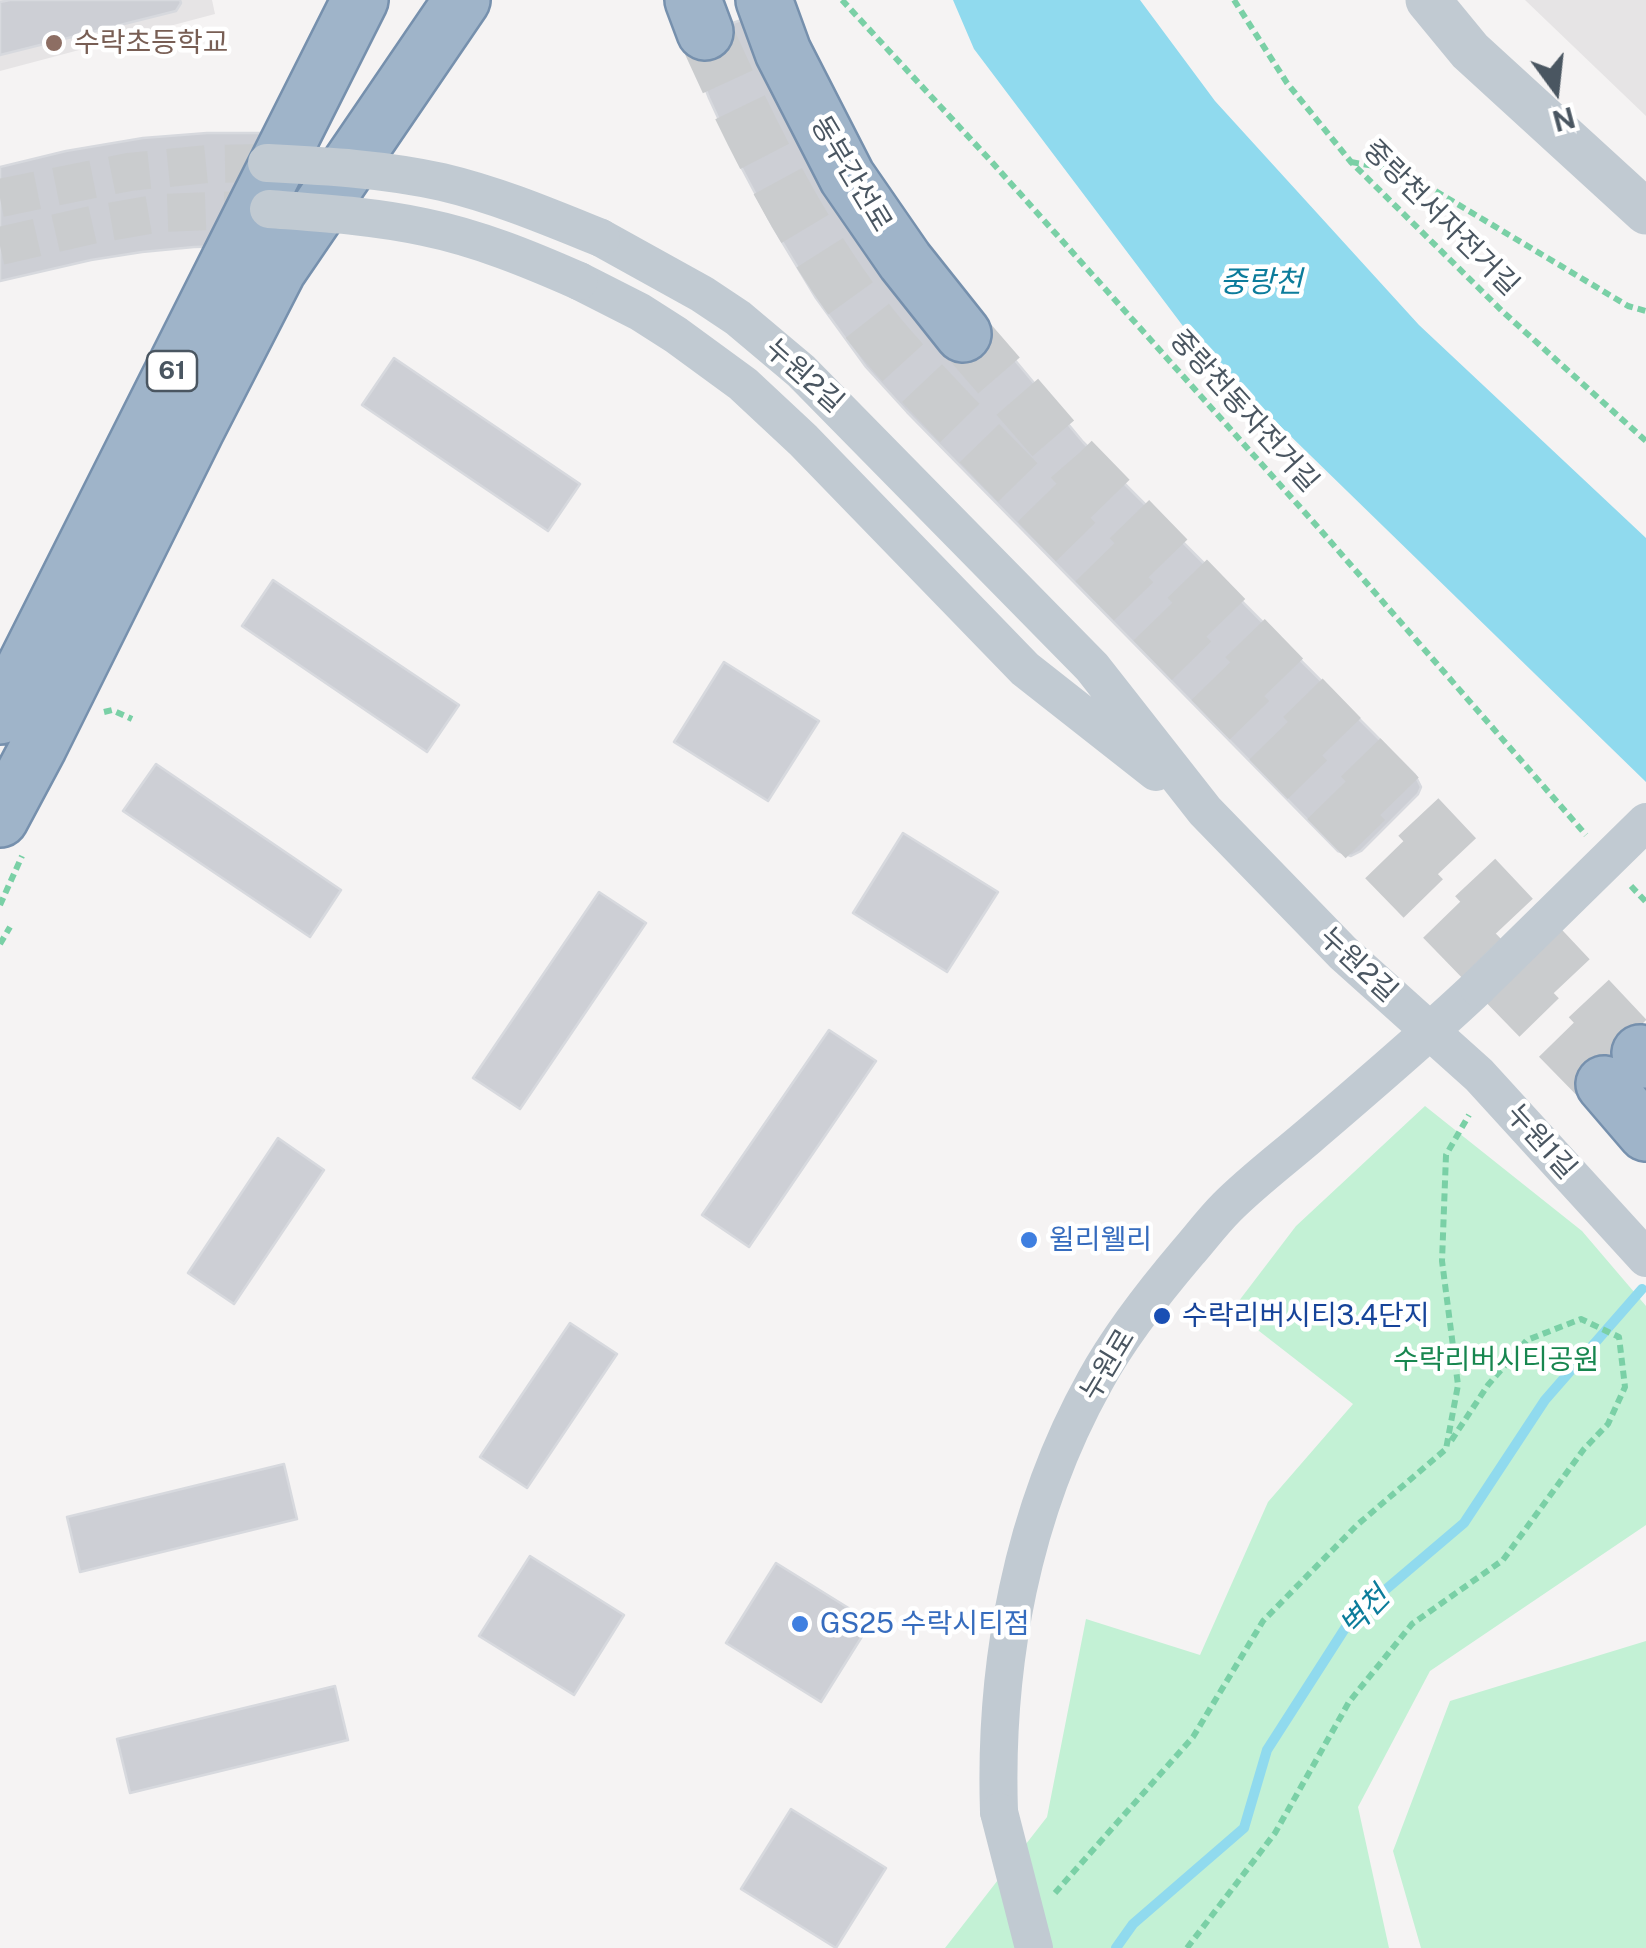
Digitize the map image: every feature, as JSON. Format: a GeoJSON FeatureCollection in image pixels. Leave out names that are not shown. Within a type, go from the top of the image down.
{"type":"FeatureCollection","features":[{"type":"Feature","properties":{"kind":"highway","name":"61"},"geometry":{"type":"LineString","coordinates":[[20,731],[332,52],[360,0]]}},
{"type":"Feature","properties":{"kind":"highway","name":"61"},"geometry":{"type":"LineString","coordinates":[[20,731],[204,414],[278,270],[462,0]]}},
{"type":"Feature","properties":{"kind":"highway","name":"동부간선로"},"geometry":{"type":"LineString","coordinates":[[764,0],[782,52],[847,177],[905,262],[963,334]]}},
{"type":"Feature","properties":{"kind":"highway"},"geometry":{"type":"LineString","coordinates":[[0,632],[170,304],[264,136],[332,52]]}},
{"type":"Feature","properties":{"kind":"highway"},"geometry":{"type":"LineString","coordinates":[[0,819],[20,731]]}},
{"type":"Feature","properties":{"kind":"highway"},"geometry":{"type":"LineString","coordinates":[[1630,1066],[1646,1133]]}},
{"type":"Feature","properties":{"kind":"street"},"geometry":{"type":"LineString","coordinates":[[1428,0],[1470,51],[1646,212]]}},
{"type":"Feature","properties":{"kind":"street","name":"누원2길"},"geometry":{"type":"LineString","coordinates":[[267,163],[354,168],[444,183],[496,197],[601,238],[738,318],[802,371],[1092,666],[1204,811],[1342,954],[1430,1032]]}},
{"type":"Feature","properties":{"kind":"street","name":"누원2길"},"geometry":{"type":"LineString","coordinates":[[270,209],[425,227],[516,254],[579,281],[676,335],[743,384],[803,440],[1026,670],[1204,811]]}},
{"type":"Feature","properties":{"kind":"street","name":"누원로"},"geometry":{"type":"LineString","coordinates":[[1034,1948],[999,1812],[1002,1686],[1022,1570],[1039,1510],[1062,1448],[1095,1380],[1152,1294],[1226,1207],[1430,1032],[1646,822]]}},
{"type":"Feature","properties":{"kind":"street","name":"누원1길"},"geometry":{"type":"LineString","coordinates":[[1430,1032],[1479,1075],[1646,1258]]}},
{"type":"Feature","properties":{"kind":"path","name":"중랑천동자전거길"},"geometry":{"type":"LineString","coordinates":[[842,0],[1316,525],[1594,845]]}},
{"type":"Feature","properties":{"kind":"path","name":"중랑천서자전거길"},"geometry":{"type":"LineString","coordinates":[[1234,0],[1288,82],[1350,162],[1502,311],[1646,441]]}},
{"type":"Feature","properties":{"kind":"path"},"geometry":{"type":"LineString","coordinates":[[1350,162],[1402,171],[1628,306],[1646,312]]}},
{"type":"Feature","properties":{"kind":"path"},"geometry":{"type":"LineString","coordinates":[[0,944],[10,927]]}},
{"type":"Feature","properties":{"kind":"path"},"geometry":{"type":"LineString","coordinates":[[1446,1449],[1458,1386],[1442,1260],[1446,1155],[1472,1110]]}},
{"type":"Feature","properties":{"kind":"path"},"geometry":{"type":"LineString","coordinates":[[1048,1901],[1193,1738],[1263,1621],[1357,1525],[1446,1449],[1488,1384],[1527,1340],[1581,1319],[1619,1338],[1626,1386],[1608,1424],[1584,1449],[1503,1560],[1412,1624],[1349,1702],[1275,1833],[1187,1948]]}},
{"type":"Feature","properties":{"kind":"shaded area","name":"수락초등학교"},"geometry":{"type":"Polygon","coordinates":[[[0,0],[212,0],[215,14],[0,71],[0,0]]]}},
{"type":"Feature","properties":{"kind":"shaded area"},"geometry":{"type":"Polygon","coordinates":[[[1525,0],[1646,0],[1646,116],[1525,0]]]}},
{"type":"Feature","properties":{"kind":"green space","name":"수락리버시티공원"},"geometry":{"type":"Polygon","coordinates":[[[1425,1106],[1582,1231],[1646,1306],[1646,1525],[1430,1671],[1358,1807],[1389,1948],[945,1948],[1047,1817],[1086,1619],[1200,1655],[1268,1502],[1353,1404],[1232,1310],[1296,1226],[1425,1106]]]}},
{"type":"Feature","properties":{"kind":"green space"},"geometry":{"type":"Polygon","coordinates":[[[1646,1641],[1646,1948],[1421,1948],[1393,1851],[1450,1701],[1646,1641]]]}},
{"type":"Feature","properties":{"kind":"water","name":"중랑천"},"geometry":{"type":"Polygon","coordinates":[[[953,0],[1140,0],[1215,101],[1419,325],[1646,538],[1646,782],[1198,346],[974,49],[953,0]]]}},
{"type":"Feature","properties":{"kind":"building"},"geometry":{"type":"Polygon","coordinates":[[[671,0],[717,28],[757,15],[980,318],[1083,442],[1415,775],[1421,787],[1418,794],[1361,851],[1351,856],[1338,851],[866,367],[816,298],[772,225],[709,98],[671,0]]]}},
{"type":"Feature","properties":{"kind":"building","name":"수락초등학교"},"geometry":{"type":"Polygon","coordinates":[[[0,2],[181,3],[176,11],[0,55],[0,2]]]}},
{"type":"Feature","properties":{"kind":"building"},"geometry":{"type":"Polygon","coordinates":[[[262,133],[265,245],[142,252],[0,281],[0,167],[143,138],[262,133]]]}},
{"type":"Feature","properties":{"kind":"building"},"geometry":{"type":"Polygon","coordinates":[[[394,358],[580,484],[548,531],[362,405],[394,358]]]}},
{"type":"Feature","properties":{"kind":"building"},"geometry":{"type":"Polygon","coordinates":[[[273,580],[459,705],[427,752],[242,626],[273,580]]]}},
{"type":"Feature","properties":{"kind":"building"},"geometry":{"type":"Polygon","coordinates":[[[724,662],[819,721],[768,801],[674,742],[724,662]]]}},
{"type":"Feature","properties":{"kind":"building"},"geometry":{"type":"Polygon","coordinates":[[[156,764],[341,890],[310,937],[123,811],[156,764]]]}},
{"type":"Feature","properties":{"kind":"building"},"geometry":{"type":"Polygon","coordinates":[[[903,833],[998,892],[947,972],[853,913],[903,833]]]}},
{"type":"Feature","properties":{"kind":"building"},"geometry":{"type":"Polygon","coordinates":[[[599,892],[646,923],[520,1109],[473,1078],[599,892]]]}},
{"type":"Feature","properties":{"kind":"building"},"geometry":{"type":"Polygon","coordinates":[[[829,1030],[876,1061],[749,1247],[702,1215],[829,1030]]]}},
{"type":"Feature","properties":{"kind":"building"},"geometry":{"type":"Polygon","coordinates":[[[278,1138],[324,1170],[234,1304],[188,1273],[278,1138]]]}},
{"type":"Feature","properties":{"kind":"building"},"geometry":{"type":"Polygon","coordinates":[[[570,1323],[617,1354],[527,1488],[480,1457],[570,1323]]]}},
{"type":"Feature","properties":{"kind":"building"},"geometry":{"type":"Polygon","coordinates":[[[284,1464],[297,1519],[80,1572],[67,1517],[284,1464]]]}},
{"type":"Feature","properties":{"kind":"building"},"geometry":{"type":"Polygon","coordinates":[[[530,1556],[624,1615],[574,1695],[479,1636],[530,1556]]]}},
{"type":"Feature","properties":{"kind":"building"},"geometry":{"type":"Polygon","coordinates":[[[776,1563],[871,1622],[821,1702],[726,1643],[776,1563]]]}},
{"type":"Feature","properties":{"kind":"building"},"geometry":{"type":"Polygon","coordinates":[[[335,1686],[348,1740],[130,1793],[117,1739],[335,1686]]]}},
{"type":"Feature","properties":{"kind":"building"},"geometry":{"type":"Polygon","coordinates":[[[791,1809],[886,1868],[836,1948],[741,1889],[791,1809]]]}},
{"type":"Feature","properties":{"kind":"waterway","name":"벽천"},"geometry":{"type":"LineString","coordinates":[[1116,1948],[1133,1924],[1244,1828],[1267,1750],[1351,1619],[1464,1523],[1545,1400],[1642,1289]]}},
{"type":"Feature","properties":{"kind":"tunnel"},"geometry":{"type":"LineString","coordinates":[[705,32],[801,223],[882,339],[1604,1084]]}},
{"type":"Feature","properties":{"kind":"tunnel"},"geometry":{"type":"LineString","coordinates":[[0,198],[129,172],[267,163]]}},
{"type":"Feature","properties":{"kind":"tunnel"},"geometry":{"type":"LineString","coordinates":[[0,246],[161,213],[269,209]]}},
{"type":"Feature","properties":{"kind":"tunnel"},"geometry":{"type":"LineString","coordinates":[[963,334],[1072,460],[1408,806],[1640,1053]]}},
{"type":"Feature","properties":{"kind":"place","name":"수락초등학교"},"geometry":{"type":"Point","coordinates":[54,43]}},
{"type":"Feature","properties":{"kind":"place","name":"윌리웰리"},"geometry":{"type":"Point","coordinates":[1029,1240]}},
{"type":"Feature","properties":{"kind":"place","name":"수락리버시티3.4단지"},"geometry":{"type":"Point","coordinates":[1162,1316]}},
{"type":"Feature","properties":{"kind":"place","name":"GS25 수락시티점"},"geometry":{"type":"Point","coordinates":[800,1624]}}]}
